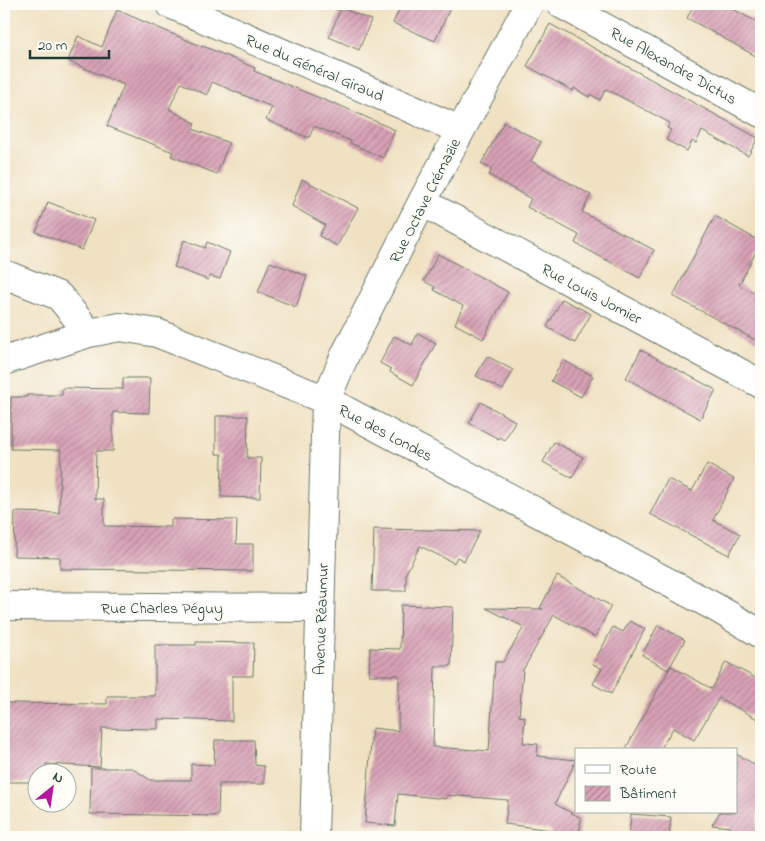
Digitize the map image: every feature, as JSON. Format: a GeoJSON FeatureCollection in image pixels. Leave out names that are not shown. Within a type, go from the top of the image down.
{"type":"FeatureCollection","features":[{"type":"Feature","properties":{"kind":"street","name":"Rue du Général Giraud"},"geometry":{"type":"LineString","coordinates":[[170,4],[460,130]]}},
{"type":"Feature","properties":{"kind":"street","name":"Rue Octave Crémazie"},"geometry":{"type":"LineString","coordinates":[[326,400],[345,355],[422,202],[529,4]]}},
{"type":"Feature","properties":{"kind":"street","name":"Rue Alexandre Dictus"},"geometry":{"type":"LineString","coordinates":[[561,4],[761,113]]}},
{"type":"Feature","properties":{"kind":"street","name":"Rue Louis Jomier"},"geometry":{"type":"LineString","coordinates":[[422,202],[761,384]]}},
{"type":"Feature","properties":{"kind":"street"},"geometry":{"type":"LineString","coordinates":[[4,274],[58,296],[89,333]]}},
{"type":"Feature","properties":{"kind":"street","name":"Rue des Londes"},"geometry":{"type":"LineString","coordinates":[[4,361],[89,333],[120,328],[158,333],[326,400],[713,606],[761,634]]}},
{"type":"Feature","properties":{"kind":"street","name":"Avenue Réaumur"},"geometry":{"type":"LineString","coordinates":[[314,837],[326,400]]}},
{"type":"Feature","properties":{"kind":"street","name":"Rue Charles Péguy"},"geometry":{"type":"LineString","coordinates":[[4,606],[320,608]]}},
{"type":"Feature","properties":{"kind":"building"},"geometry":{"type":"Polygon","coordinates":[[[402,4],[452,4],[435,41],[393,23],[402,4]]]}},
{"type":"Feature","properties":{"kind":"building"},"geometry":{"type":"Polygon","coordinates":[[[694,4],[723,4],[761,24],[761,59],[687,18],[694,4]]]}},
{"type":"Feature","properties":{"kind":"building"},"geometry":{"type":"Polygon","coordinates":[[[341,8],[371,20],[359,50],[329,37],[341,8]]]}},
{"type":"Feature","properties":{"kind":"building"},"geometry":{"type":"Polygon","coordinates":[[[117,10],[255,68],[254,71],[395,130],[383,158],[350,143],[351,141],[314,126],[309,138],[266,120],[272,107],[212,82],[207,95],[181,83],[169,109],[195,123],[193,129],[229,143],[217,174],[171,156],[173,152],[107,126],[124,85],[68,61],[78,36],[102,47],[117,10]]]}},
{"type":"Feature","properties":{"kind":"building"},"geometry":{"type":"Polygon","coordinates":[[[550,24],[758,138],[748,156],[702,131],[696,143],[692,141],[687,151],[666,140],[671,130],[667,128],[670,123],[606,89],[600,100],[590,94],[589,97],[574,88],[573,91],[527,66],[550,24]]]}},
{"type":"Feature","properties":{"kind":"building"},"geometry":{"type":"Polygon","coordinates":[[[504,122],[541,142],[531,161],[591,195],[582,212],[654,250],[640,278],[575,243],[579,235],[527,207],[531,199],[489,175],[492,169],[481,164],[504,122]]]}},
{"type":"Feature","properties":{"kind":"building"},"geometry":{"type":"Polygon","coordinates":[[[302,179],[358,208],[337,246],[319,236],[325,225],[292,206],[302,179]]]}},
{"type":"Feature","properties":{"kind":"building"},"geometry":{"type":"Polygon","coordinates":[[[48,202],[94,220],[82,250],[36,232],[48,202]]]}},
{"type":"Feature","properties":{"kind":"building"},"geometry":{"type":"Polygon","coordinates":[[[715,216],[761,242],[739,285],[761,296],[761,343],[673,296],[715,216]]]}},
{"type":"Feature","properties":{"kind":"building"},"geometry":{"type":"Polygon","coordinates":[[[184,240],[205,248],[207,242],[230,252],[220,279],[210,276],[208,280],[174,267],[184,240]]]}},
{"type":"Feature","properties":{"kind":"building"},"geometry":{"type":"Polygon","coordinates":[[[438,254],[508,292],[483,339],[455,324],[463,306],[434,290],[435,287],[424,281],[438,254]]]}},
{"type":"Feature","properties":{"kind":"building"},"geometry":{"type":"Polygon","coordinates":[[[270,262],[307,276],[296,307],[258,292],[270,262]]]}},
{"type":"Feature","properties":{"kind":"building"},"geometry":{"type":"Polygon","coordinates":[[[562,299],[591,314],[575,343],[547,327],[562,299]]]}},
{"type":"Feature","properties":{"kind":"building"},"geometry":{"type":"Polygon","coordinates":[[[418,333],[436,343],[413,385],[390,372],[391,369],[380,363],[394,336],[412,345],[418,333]]]}},
{"type":"Feature","properties":{"kind":"building"},"geometry":{"type":"Polygon","coordinates":[[[641,350],[716,390],[700,419],[626,378],[641,350]]]}},
{"type":"Feature","properties":{"kind":"building"},"geometry":{"type":"Polygon","coordinates":[[[487,356],[513,370],[503,390],[476,376],[487,356]]]}},
{"type":"Feature","properties":{"kind":"building"},"geometry":{"type":"Polygon","coordinates":[[[563,360],[593,376],[581,397],[551,381],[563,360]]]}},
{"type":"Feature","properties":{"kind":"building"},"geometry":{"type":"Polygon","coordinates":[[[123,378],[150,378],[149,413],[113,412],[113,451],[96,451],[95,499],[104,499],[104,526],[171,527],[171,519],[237,520],[236,544],[253,544],[253,571],[60,569],[60,557],[14,556],[15,512],[59,513],[61,450],[11,449],[11,397],[62,395],[62,388],[123,389],[123,378]]]}},
{"type":"Feature","properties":{"kind":"building"},"geometry":{"type":"Polygon","coordinates":[[[481,402],[515,421],[505,440],[499,437],[499,439],[469,423],[481,402]]]}},
{"type":"Feature","properties":{"kind":"building"},"geometry":{"type":"Polygon","coordinates":[[[216,416],[248,416],[247,458],[261,458],[260,498],[221,497],[222,454],[216,454],[216,416]]]}},
{"type":"Feature","properties":{"kind":"building"},"geometry":{"type":"Polygon","coordinates":[[[554,442],[583,457],[572,478],[543,462],[554,442]]]}},
{"type":"Feature","properties":{"kind":"building"},"geometry":{"type":"Polygon","coordinates":[[[707,464],[734,479],[713,520],[740,534],[729,555],[650,514],[668,479],[692,491],[707,464]]]}},
{"type":"Feature","properties":{"kind":"building"},"geometry":{"type":"Polygon","coordinates":[[[374,529],[480,531],[464,561],[457,557],[454,563],[420,546],[406,573],[406,591],[372,591],[374,529]]]}},
{"type":"Feature","properties":{"kind":"building"},"geometry":{"type":"Polygon","coordinates":[[[557,576],[611,606],[595,637],[554,615],[523,670],[519,716],[525,717],[523,743],[538,744],[537,756],[575,760],[555,804],[581,818],[579,837],[551,837],[551,830],[505,824],[508,800],[447,795],[447,799],[398,794],[395,826],[365,823],[372,728],[398,731],[399,675],[369,675],[370,648],[400,649],[401,605],[453,607],[451,666],[435,666],[433,747],[489,751],[495,662],[503,662],[524,627],[486,608],[543,609],[540,608],[557,576]]]}},
{"type":"Feature","properties":{"kind":"building"},"geometry":{"type":"Polygon","coordinates":[[[630,621],[645,629],[611,694],[593,684],[602,669],[593,664],[613,627],[623,632],[630,621]]]}},
{"type":"Feature","properties":{"kind":"building"},"geometry":{"type":"Polygon","coordinates":[[[658,625],[685,640],[668,670],[642,655],[658,625]]]}},
{"type":"Feature","properties":{"kind":"building"},"geometry":{"type":"Polygon","coordinates":[[[196,642],[254,643],[253,676],[232,676],[232,721],[158,719],[158,729],[102,728],[100,767],[78,766],[78,764],[28,764],[28,782],[7,782],[8,754],[4,754],[4,703],[107,704],[107,696],[155,696],[155,645],[196,645],[196,642]]]}},
{"type":"Feature","properties":{"kind":"building"},"geometry":{"type":"Polygon","coordinates":[[[726,662],[761,681],[761,721],[719,698],[694,740],[673,728],[661,748],[626,748],[671,666],[712,689],[726,662]]]}},
{"type":"Feature","properties":{"kind":"building"},"geometry":{"type":"Polygon","coordinates":[[[215,740],[254,740],[255,765],[264,766],[264,784],[219,784],[218,816],[90,814],[91,768],[132,768],[150,780],[191,780],[191,764],[214,765],[215,740]]]}},
{"type":"Feature","properties":{"kind":"building"},"geometry":{"type":"Polygon","coordinates":[[[738,755],[761,768],[756,837],[729,837],[730,827],[712,825],[719,814],[738,814],[738,755]]]}},
{"type":"Feature","properties":{"kind":"building"},"geometry":{"type":"Polygon","coordinates":[[[631,814],[671,817],[669,837],[629,837],[631,814]]]}}]}
